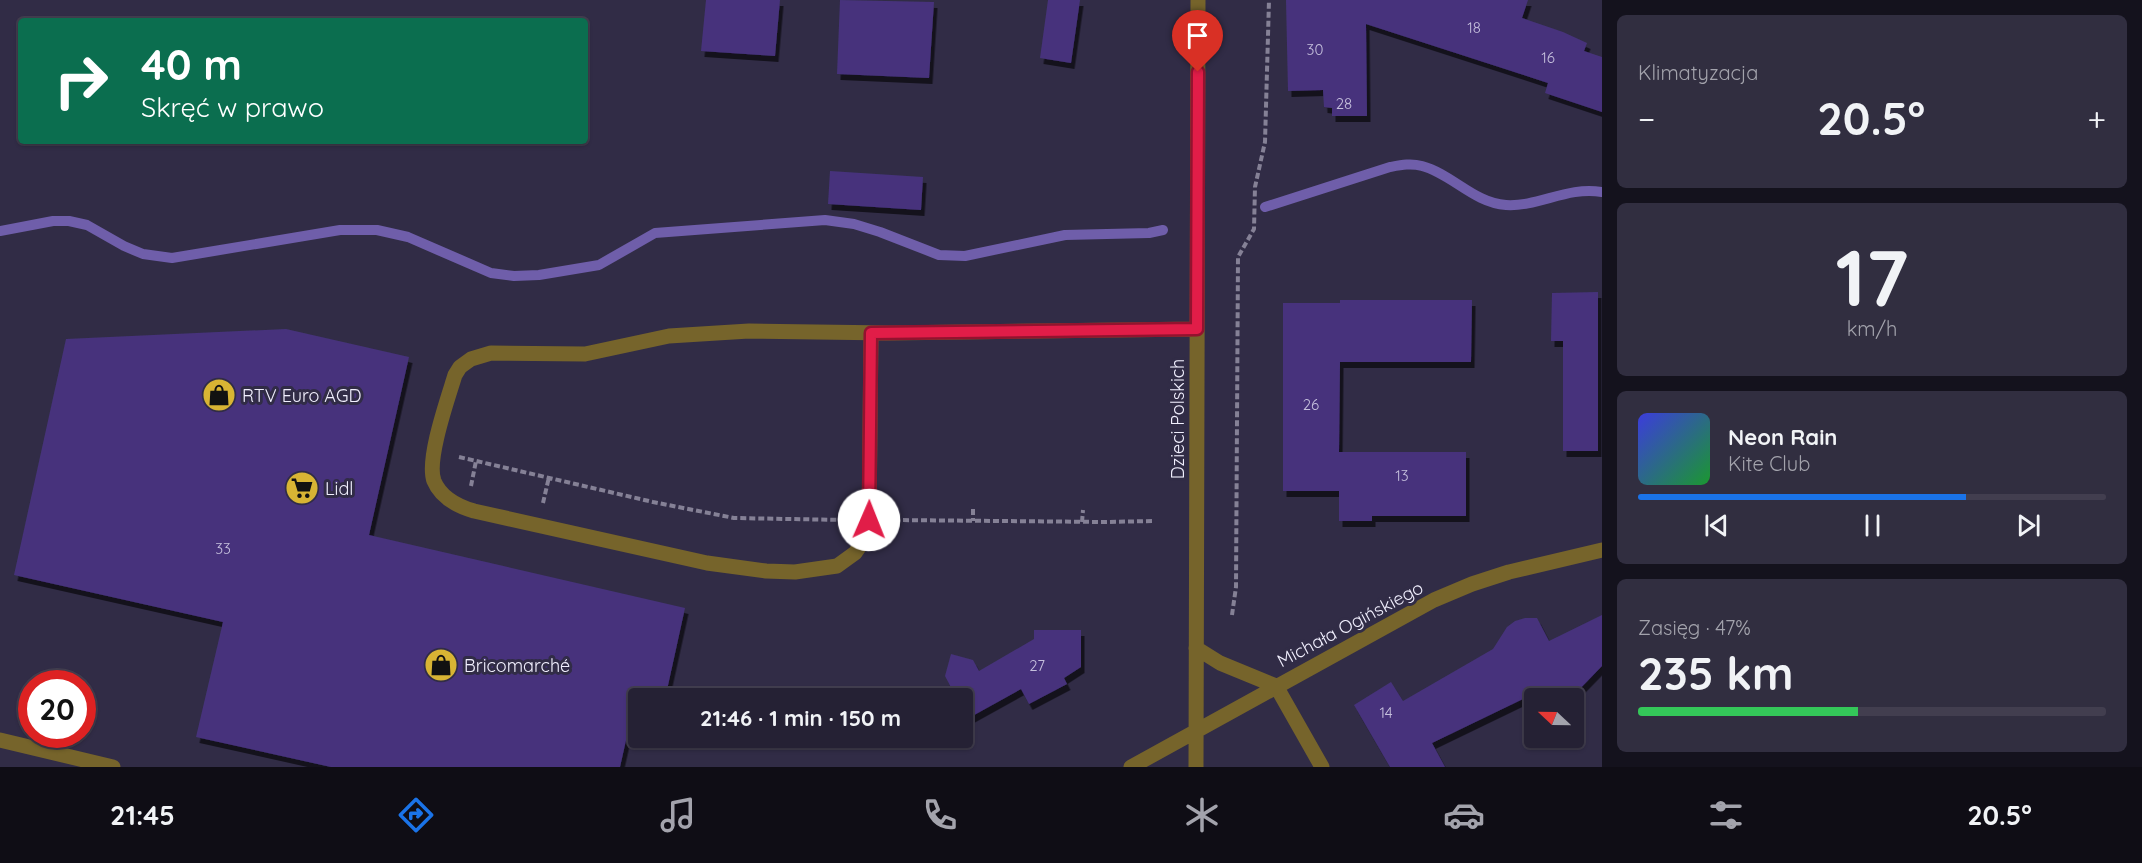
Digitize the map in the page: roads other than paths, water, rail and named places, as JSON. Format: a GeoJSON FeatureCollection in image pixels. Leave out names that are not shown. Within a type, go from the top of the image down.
{"type":"FeatureCollection","features":[{"type":"Feature","properties":{"kind":"street","name":"Dzieci Polskich"},"geometry":{"type":"LineString","coordinates":[[1196,767],[1198,0]]}},
{"type":"Feature","properties":{"kind":"street"},"geometry":{"type":"LineString","coordinates":[[871,333],[869,526],[855,553],[837,566],[785,571],[756,570],[707,563],[474,511],[459,506],[443,495],[434,481],[432,471],[435,447],[455,375],[460,367],[482,355],[512,352],[536,355],[585,354],[669,336],[749,331],[871,333],[1197,329]]}},
{"type":"Feature","properties":{"kind":"street","name":"Michała Ogińskiego"},"geometry":{"type":"LineString","coordinates":[[1131,767],[1415,610],[1472,584],[1509,572],[1602,550]]}},
{"type":"Feature","properties":{"kind":"street"},"geometry":{"type":"LineString","coordinates":[[1196,648],[1220,663],[1276,686],[1322,767]]}},
{"type":"Feature","properties":{"kind":"street"},"geometry":{"type":"LineString","coordinates":[[0,740],[113,767]]}},
{"type":"Feature","properties":{"kind":"waterway"},"geometry":{"type":"LineString","coordinates":[[1265,207],[1390,167],[1406,165],[1418,165],[1433,170],[1473,194],[1494,203],[1506,205],[1530,203],[1577,192],[1602,192]]}},
{"type":"Feature","properties":{"kind":"waterway"},"geometry":{"type":"LineString","coordinates":[[0,231],[53,221],[69,221],[87,225],[143,254],[172,258],[340,230],[377,230],[408,237],[491,273],[514,276],[539,275],[599,265],[655,233],[825,220],[854,224],[939,255],[965,256],[1065,235],[1149,233],[1163,230]]}},
{"type":"Feature","properties":{"kind":"place","name":"RTV Euro AGD"},"geometry":{"type":"Point","coordinates":[219,395]}},
{"type":"Feature","properties":{"kind":"place","name":"Lidl"},"geometry":{"type":"Point","coordinates":[302,488]}},
{"type":"Feature","properties":{"kind":"place","name":"Bricomarché"},"geometry":{"type":"Point","coordinates":[441,665]}}]}
